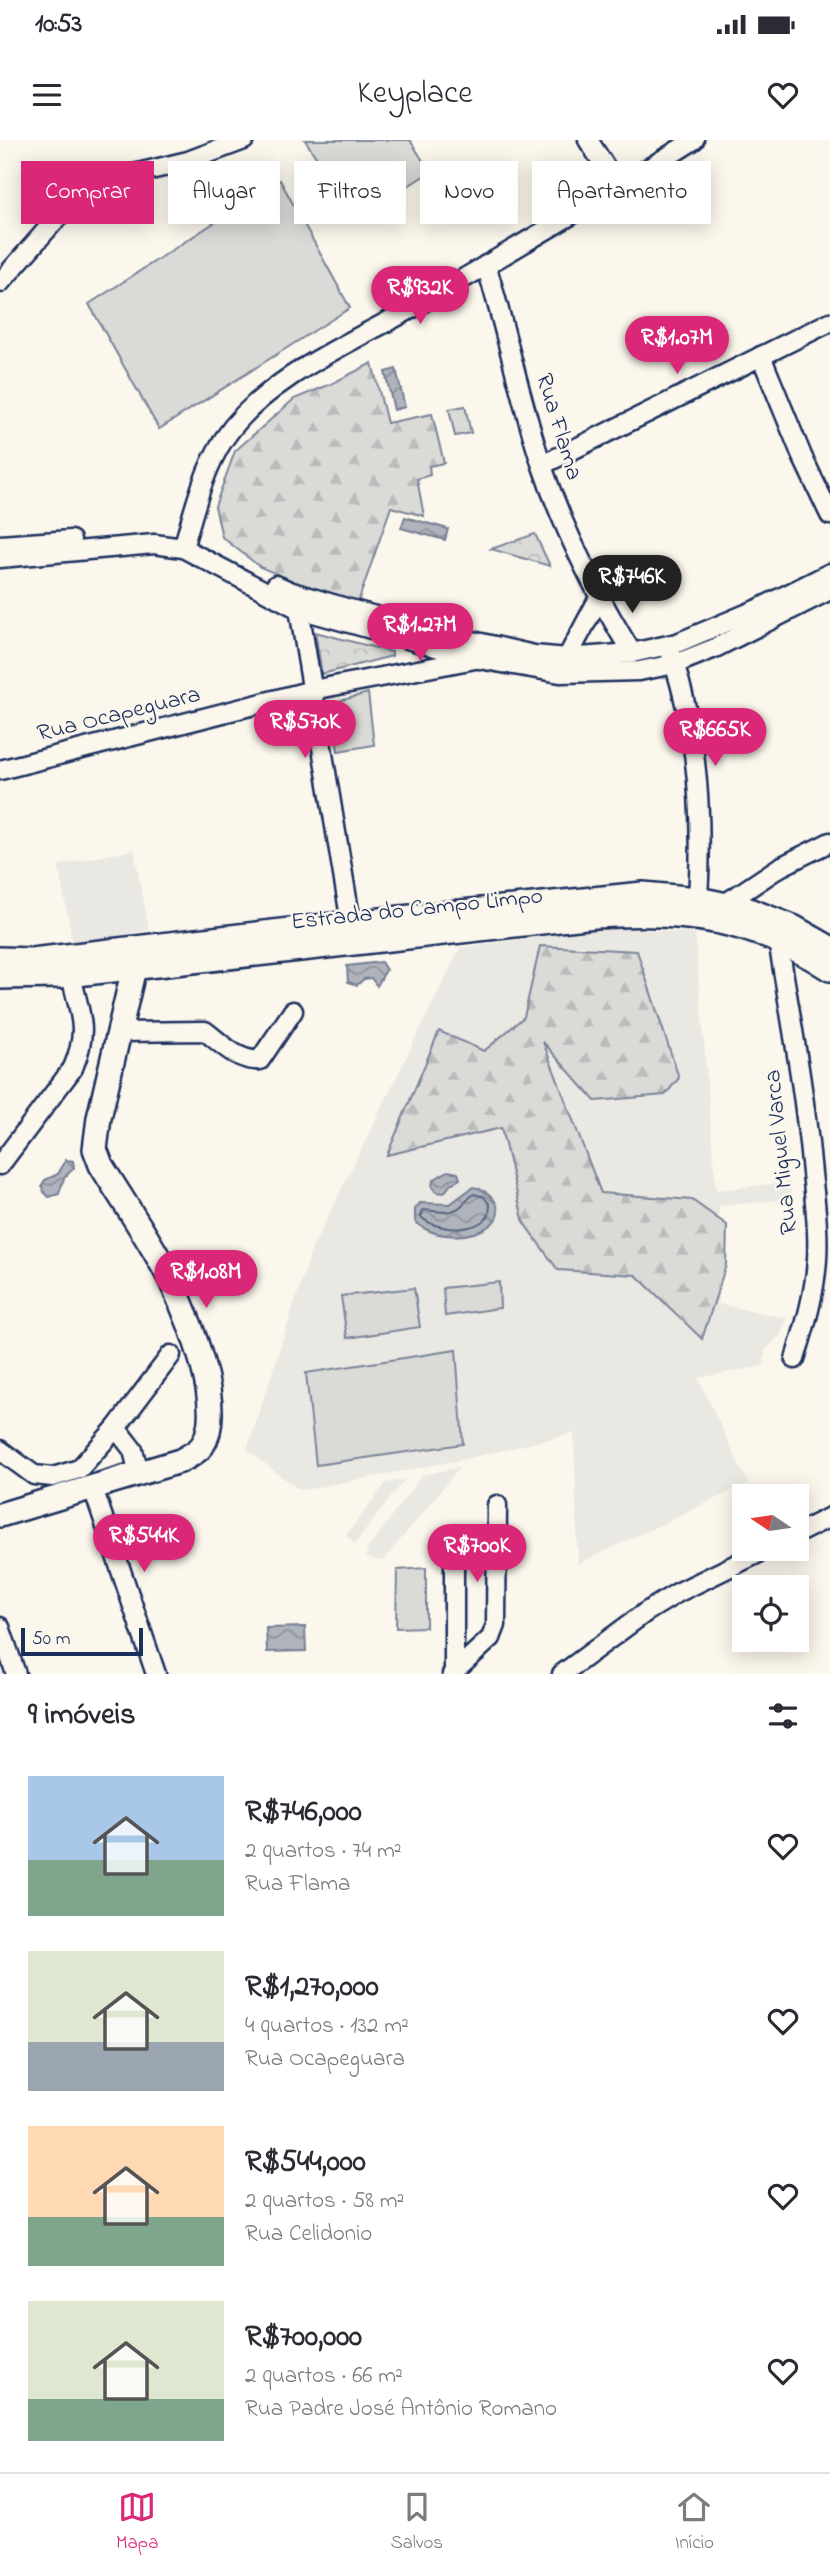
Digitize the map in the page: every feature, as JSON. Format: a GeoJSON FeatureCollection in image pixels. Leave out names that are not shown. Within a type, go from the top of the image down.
{"type":"FeatureCollection","features":[{"type":"Feature","properties":{"kind":"main road","name":"Estrada do Campo Limpo"},"geometry":{"type":"LineString","coordinates":[[0,977],[71,974],[137,958],[351,923],[643,894],[698,899],[746,909],[793,927],[830,948]]}},
{"type":"Feature","properties":{"kind":"main road","name":"Estrada do Campo Limpo"},"geometry":{"type":"LineString","coordinates":[[0,959],[137,958],[645,913],[685,915],[723,923],[778,940],[830,969]]}},
{"type":"Feature","properties":{"kind":"main road"},"geometry":{"type":"LineString","coordinates":[[0,1515],[180,1461],[196,1453],[207,1434],[209,1408],[201,1362],[170,1279],[101,1165],[95,1149],[99,1118],[137,958]]}},
{"type":"Feature","properties":{"kind":"street"},"geometry":{"type":"LineString","coordinates":[[589,140],[602,161]]}},
{"type":"Feature","properties":{"kind":"street"},"geometry":{"type":"LineString","coordinates":[[661,161],[694,140]]}},
{"type":"Feature","properties":{"kind":"street"},"geometry":{"type":"LineString","coordinates":[[0,283],[64,210],[85,191],[117,178],[188,161],[242,141]]}},
{"type":"Feature","properties":{"kind":"street"},"geometry":{"type":"LineString","coordinates":[[185,543],[209,465],[225,437],[262,397],[294,373],[557,224]]}},
{"type":"Feature","properties":{"kind":"street","name":"Rua Flama"},"geometry":{"type":"LineString","coordinates":[[486,265],[553,496],[598,598],[632,653]]}},
{"type":"Feature","properties":{"kind":"street"},"geometry":{"type":"LineString","coordinates":[[542,465],[830,322]]}},
{"type":"Feature","properties":{"kind":"street"},"geometry":{"type":"LineString","coordinates":[[761,356],[830,515]]}},
{"type":"Feature","properties":{"kind":"street"},"geometry":{"type":"LineString","coordinates":[[0,558],[122,542]]}},
{"type":"Feature","properties":{"kind":"street"},"geometry":{"type":"LineString","coordinates":[[0,545],[185,543],[246,570],[299,602],[484,652],[525,668],[584,673],[639,671],[675,664],[715,648],[830,590]]}},
{"type":"Feature","properties":{"kind":"street"},"geometry":{"type":"LineString","coordinates":[[484,652],[567,658],[632,653],[668,645],[760,608],[830,573]]}},
{"type":"Feature","properties":{"kind":"street"},"geometry":{"type":"LineString","coordinates":[[567,658],[598,598]]}},
{"type":"Feature","properties":{"kind":"street"},"geometry":{"type":"LineString","coordinates":[[299,602],[351,923]]}},
{"type":"Feature","properties":{"kind":"street"},"geometry":{"type":"LineString","coordinates":[[668,645],[684,694],[694,752],[701,828],[698,899]]}},
{"type":"Feature","properties":{"kind":"street","name":"Rua Ocapeguara"},"geometry":{"type":"LineString","coordinates":[[0,770],[313,690],[484,652]]}},
{"type":"Feature","properties":{"kind":"street"},"geometry":{"type":"LineString","coordinates":[[723,905],[780,867],[830,842]]}},
{"type":"Feature","properties":{"kind":"street","name":"Rua Miguel Varca"},"geometry":{"type":"LineString","coordinates":[[778,940],[807,1117],[816,1207],[815,1280],[808,1317],[795,1359]]}},
{"type":"Feature","properties":{"kind":"street"},"geometry":{"type":"LineString","coordinates":[[0,1165],[73,1068],[79,1053],[83,1037],[82,1023],[71,974]]}},
{"type":"Feature","properties":{"kind":"street"},"geometry":{"type":"LineString","coordinates":[[119,1032],[205,1031],[227,1050],[252,1061],[260,1060],[293,1011]]}},
{"type":"Feature","properties":{"kind":"street"},"geometry":{"type":"LineString","coordinates":[[0,1450],[34,1475],[43,1477],[64,1475],[85,1464],[171,1355]]}},
{"type":"Feature","properties":{"kind":"street"},"geometry":{"type":"LineString","coordinates":[[116,1428],[133,1450],[139,1474]]}},
{"type":"Feature","properties":{"kind":"street"},"geometry":{"type":"LineString","coordinates":[[93,1488],[156,1674]]}},
{"type":"Feature","properties":{"kind":"street"},"geometry":{"type":"LineString","coordinates":[[453,1673],[491,1638],[496,1625],[497,1505]]}},
{"type":"Feature","properties":{"kind":"street"},"geometry":{"type":"LineString","coordinates":[[809,1528],[830,1517]]}},
{"type":"Feature","properties":{"kind":"street"},"geometry":{"type":"LineString","coordinates":[[453,1673],[454,1560]]}},
{"type":"Feature","properties":{"kind":"street"},"geometry":{"type":"LineString","coordinates":[[562,1674],[646,1612],[677,1593],[742,1561]]}},
{"type":"Feature","properties":{"kind":"street"},"geometry":{"type":"LineString","coordinates":[[0,1627],[16,1674]]}},
{"type":"Feature","properties":{"kind":"shaded area"},"geometry":{"type":"Polygon","coordinates":[[[134,850],[149,930],[73,943],[58,865],[134,850]]]}},
{"type":"Feature","properties":{"kind":"shaded area"},"geometry":{"type":"Polygon","coordinates":[[[603,927],[695,933],[716,1190],[790,1182],[792,1199],[719,1206],[718,1304],[787,1318],[780,1336],[765,1350],[764,1366],[698,1378],[748,1483],[732,1484],[732,1491],[578,1564],[574,1433],[461,1460],[304,1490],[297,1488],[247,1450],[312,1249],[460,948],[603,927]]]}},
{"type":"Feature","properties":{"kind":"shaded area"},"geometry":{"type":"Polygon","coordinates":[[[460,1467],[383,1561],[366,1557],[367,1550],[422,1475],[460,1467]]]}},
{"type":"Feature","properties":{"kind":"shaded area"},"geometry":{"type":"Polygon","coordinates":[[[405,1479],[355,1544],[346,1535],[386,1483],[405,1479]]]}},
{"type":"Feature","properties":{"kind":"green space"},"geometry":{"type":"Polygon","coordinates":[[[305,140],[410,140],[423,161],[420,161],[420,178],[406,187],[406,161],[319,161],[305,140]]]}},
{"type":"Feature","properties":{"kind":"green space"},"geometry":{"type":"Polygon","coordinates":[[[280,180],[294,206],[294,224],[304,224],[350,308],[159,429],[89,304],[212,224],[280,224],[280,180]]]}},
{"type":"Feature","properties":{"kind":"green space"},"geometry":{"type":"Polygon","coordinates":[[[372,363],[387,423],[432,414],[444,463],[429,466],[430,475],[417,479],[424,516],[391,507],[356,608],[260,567],[222,537],[215,506],[235,451],[294,399],[372,363]]]}},
{"type":"Feature","properties":{"kind":"green space"},"geometry":{"type":"Polygon","coordinates":[[[465,406],[471,433],[455,436],[449,409],[465,406]]]}},
{"type":"Feature","properties":{"kind":"green space"},"geometry":{"type":"Polygon","coordinates":[[[535,534],[550,566],[491,549],[535,534]]]}},
{"type":"Feature","properties":{"kind":"green space"},"geometry":{"type":"Polygon","coordinates":[[[315,632],[392,652],[392,656],[322,674],[315,632]]]}},
{"type":"Feature","properties":{"kind":"green space"},"geometry":{"type":"Polygon","coordinates":[[[368,693],[374,745],[338,751],[332,703],[368,693]]]}},
{"type":"Feature","properties":{"kind":"green space"},"geometry":{"type":"Polygon","coordinates":[[[540,946],[637,951],[679,1078],[665,1095],[595,1101],[543,1042],[601,1193],[692,1200],[727,1225],[726,1265],[702,1339],[636,1275],[558,1270],[524,1223],[501,1128],[387,1155],[439,1031],[484,1051],[524,1017],[540,946]]]}},
{"type":"Feature","properties":{"kind":"green space"},"geometry":{"type":"Polygon","coordinates":[[[499,1282],[500,1308],[445,1316],[443,1288],[499,1282]]]}},
{"type":"Feature","properties":{"kind":"green space"},"geometry":{"type":"Polygon","coordinates":[[[414,1288],[420,1327],[347,1338],[341,1296],[414,1288]]]}},
{"type":"Feature","properties":{"kind":"green space"},"geometry":{"type":"Polygon","coordinates":[[[456,1350],[463,1444],[316,1465],[306,1373],[456,1350]]]}},
{"type":"Feature","properties":{"kind":"green space"},"geometry":{"type":"Polygon","coordinates":[[[426,1568],[426,1627],[396,1628],[397,1570],[426,1568]]]}},
{"type":"Feature","properties":{"kind":"water"},"geometry":{"type":"Polygon","coordinates":[[[396,369],[405,407],[394,410],[385,372],[396,369]]]}},
{"type":"Feature","properties":{"kind":"water"},"geometry":{"type":"Polygon","coordinates":[[[405,517],[448,529],[445,540],[401,528],[405,517]]]}},
{"type":"Feature","properties":{"kind":"water"},"geometry":{"type":"Polygon","coordinates":[[[381,962],[386,970],[377,986],[371,978],[364,979],[357,985],[348,982],[347,966],[381,962]]]}},
{"type":"Feature","properties":{"kind":"water"},"geometry":{"type":"Polygon","coordinates":[[[66,1160],[73,1161],[74,1168],[64,1178],[59,1194],[49,1197],[42,1185],[45,1180],[58,1174],[66,1160]]]}},
{"type":"Feature","properties":{"kind":"water"},"geometry":{"type":"Polygon","coordinates":[[[448,1171],[458,1173],[460,1179],[451,1184],[444,1193],[436,1192],[432,1187],[433,1180],[448,1171]]]}},
{"type":"Feature","properties":{"kind":"water"},"geometry":{"type":"Polygon","coordinates":[[[473,1187],[492,1197],[498,1208],[495,1220],[481,1231],[461,1235],[441,1234],[422,1227],[415,1221],[415,1209],[420,1203],[450,1204],[473,1187]]]}},
{"type":"Feature","properties":{"kind":"water"},"geometry":{"type":"Polygon","coordinates":[[[305,1627],[306,1651],[267,1652],[266,1628],[305,1627]]]}}]}
